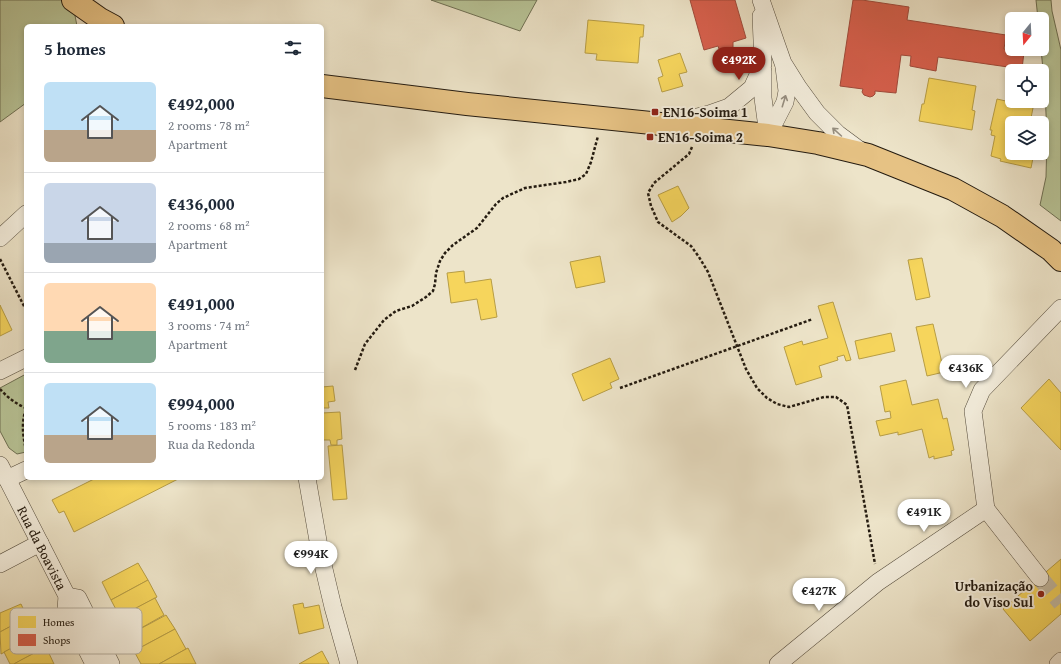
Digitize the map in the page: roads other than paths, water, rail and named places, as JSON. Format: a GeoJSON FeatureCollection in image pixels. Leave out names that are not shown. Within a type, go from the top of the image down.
{"type":"FeatureCollection","features":[{"type":"Feature","properties":{"kind":"main road"},"geometry":{"type":"LineString","coordinates":[[73,0],[109,24]]}},
{"type":"Feature","properties":{"kind":"main road"},"geometry":{"type":"LineString","coordinates":[[324,86],[467,104],[768,135],[818,143],[868,155],[952,189],[1002,216],[1051,250],[1061,260]]}},
{"type":"Feature","properties":{"kind":"street"},"geometry":{"type":"LineString","coordinates":[[761,0],[783,63],[787,91],[785,102],[768,135]]}},
{"type":"Feature","properties":{"kind":"street"},"geometry":{"type":"LineString","coordinates":[[761,0],[764,64],[763,98],[768,135]]}},
{"type":"Feature","properties":{"kind":"street"},"geometry":{"type":"LineString","coordinates":[[783,63],[817,113],[838,134],[868,155]]}},
{"type":"Feature","properties":{"kind":"street"},"geometry":{"type":"LineString","coordinates":[[668,125],[729,107],[752,88],[764,64]]}},
{"type":"Feature","properties":{"kind":"street"},"geometry":{"type":"LineString","coordinates":[[0,238],[24,216]]}},
{"type":"Feature","properties":{"kind":"street"},"geometry":{"type":"LineString","coordinates":[[1040,578],[986,509],[973,411],[982,390],[1061,308]]}},
{"type":"Feature","properties":{"kind":"street"},"geometry":{"type":"LineString","coordinates":[[0,371],[24,359]]}},
{"type":"Feature","properties":{"kind":"street"},"geometry":{"type":"LineString","coordinates":[[4,472],[24,470]]}},
{"type":"Feature","properties":{"kind":"street","name":"Rua da Boavista"},"geometry":{"type":"LineString","coordinates":[[4,472],[67,596],[66,608]]}},
{"type":"Feature","properties":{"kind":"street"},"geometry":{"type":"LineString","coordinates":[[306,480],[320,552],[333,607],[349,664]]}},
{"type":"Feature","properties":{"kind":"street"},"geometry":{"type":"LineString","coordinates":[[778,664],[878,582],[986,509]]}},
{"type":"Feature","properties":{"kind":"street"},"geometry":{"type":"LineString","coordinates":[[0,564],[40,543]]}},
{"type":"Feature","properties":{"kind":"street","name":"Rua da Boavista"},"geometry":{"type":"LineString","coordinates":[[67,596],[78,598],[83,608]]}},
{"type":"Feature","properties":{"kind":"street","name":"Rua da Boavista"},"geometry":{"type":"LineString","coordinates":[[89,654],[94,664]]}},
{"type":"Feature","properties":{"kind":"street","name":"Rua da Boavista"},"geometry":{"type":"LineString","coordinates":[[106,654],[111,664]]}},
{"type":"Feature","properties":{"kind":"street"},"geometry":{"type":"LineString","coordinates":[[1058,664],[1061,661]]}},
{"type":"Feature","properties":{"kind":"tunnel"},"geometry":{"type":"LineString","coordinates":[[1040,578],[1061,603]]}},
{"type":"Feature","properties":{"kind":"place","name":"EN16-Soima 1"},"geometry":{"type":"Point","coordinates":[655,112]}},
{"type":"Feature","properties":{"kind":"place","name":"EN16-Soima 2"},"geometry":{"type":"Point","coordinates":[650,137]}},
{"type":"Feature","properties":{"kind":"place","name":"Urbanização do Viso Sul"},"geometry":{"type":"Point","coordinates":[1041,594]}}]}
